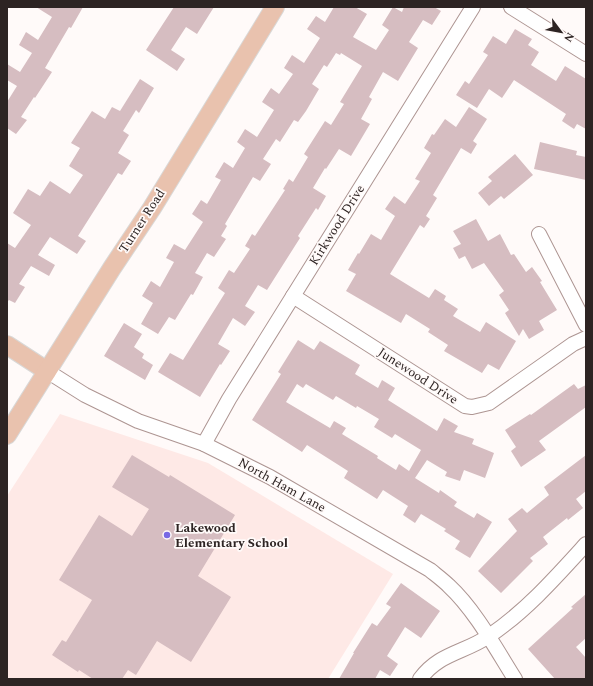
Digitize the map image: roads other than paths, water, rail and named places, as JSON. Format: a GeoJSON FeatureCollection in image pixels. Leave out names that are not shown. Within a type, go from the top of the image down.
{"type":"FeatureCollection","features":[{"type":"Feature","properties":{"kind":"main road","name":"Turner Road"},"geometry":{"type":"LineString","coordinates":[[7,435],[152,208],[275,7]]}},
{"type":"Feature","properties":{"kind":"main road","name":"North Ham Lane"},"geometry":{"type":"LineString","coordinates":[[7,345],[47,371]]}},
{"type":"Feature","properties":{"kind":"street","name":"Kirkwood Drive"},"geometry":{"type":"LineString","coordinates":[[204,444],[229,399],[473,7]]}},
{"type":"Feature","properties":{"kind":"street"},"geometry":{"type":"LineString","coordinates":[[511,7],[586,54]]}},
{"type":"Feature","properties":{"kind":"street"},"geometry":{"type":"LineString","coordinates":[[540,234],[586,325]]}},
{"type":"Feature","properties":{"kind":"street","name":"Junewood Drive"},"geometry":{"type":"LineString","coordinates":[[293,296],[465,406],[472,407],[489,403],[573,344],[586,338]]}},
{"type":"Feature","properties":{"kind":"street","name":"North Ham Lane"},"geometry":{"type":"LineString","coordinates":[[47,371],[85,395],[138,421],[204,444],[270,476],[430,570],[449,586],[463,601],[488,636],[514,679]]}},
{"type":"Feature","properties":{"kind":"street"},"geometry":{"type":"LineString","coordinates":[[420,679],[428,668],[442,658],[488,636],[522,610],[555,578],[586,544]]}},
{"type":"Feature","properties":{"kind":"place","name":"Lakewood Elementary School"},"geometry":{"type":"Point","coordinates":[167,535]}}]}
